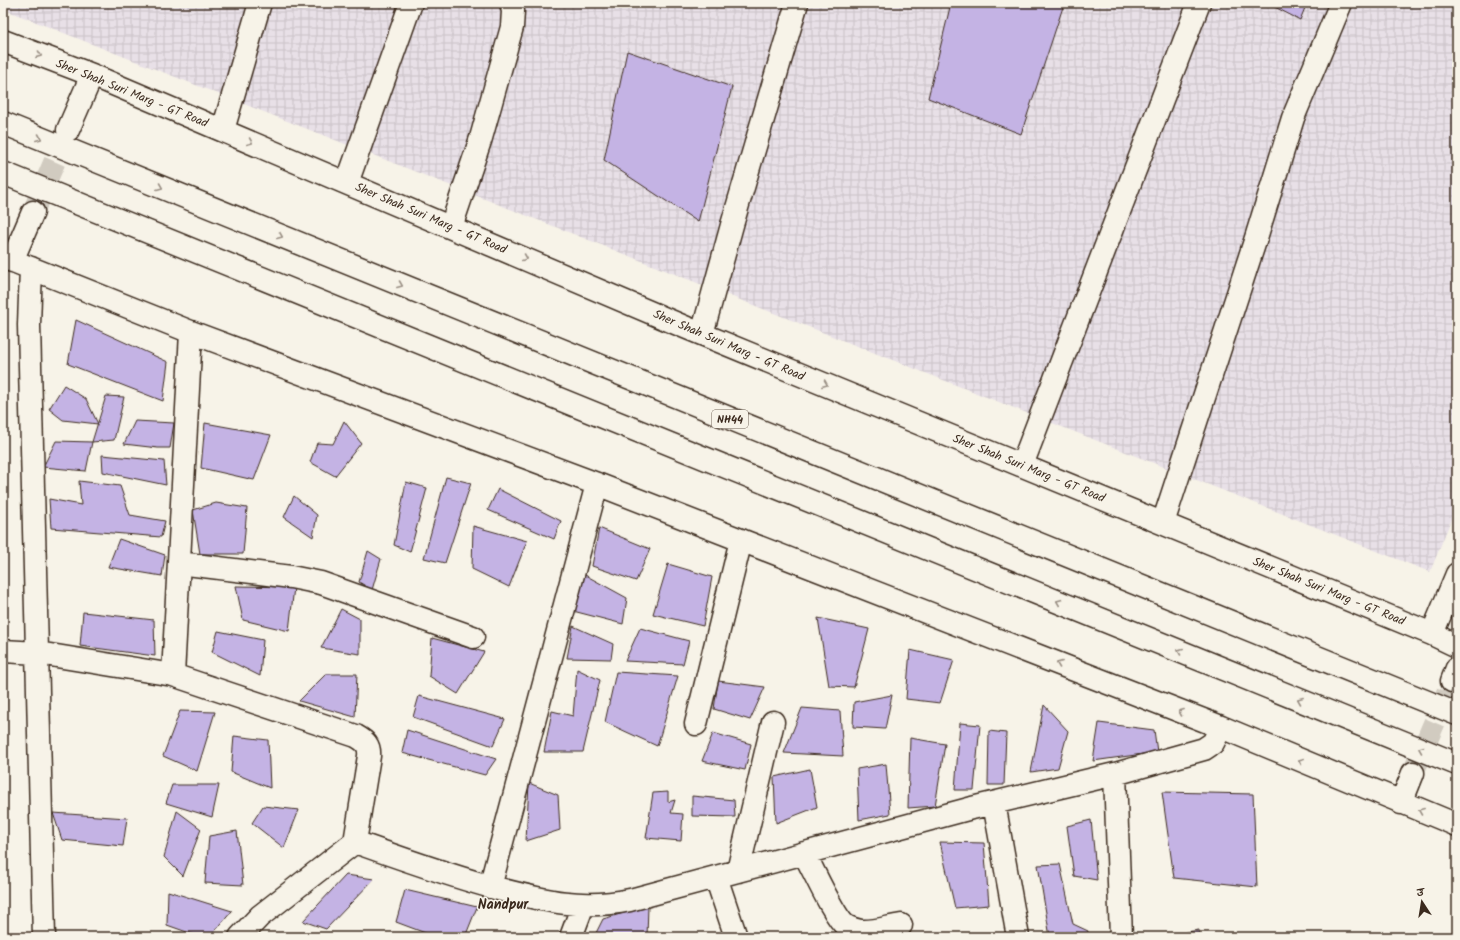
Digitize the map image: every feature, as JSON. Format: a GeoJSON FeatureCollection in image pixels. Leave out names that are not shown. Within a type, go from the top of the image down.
{"type":"FeatureCollection","features":[{"type":"Feature","properties":{"kind":"main road"},"geometry":{"type":"LineString","coordinates":[[223,130],[260,3]]}},
{"type":"Feature","properties":{"kind":"main road"},"geometry":{"type":"LineString","coordinates":[[347,183],[411,3]]}},
{"type":"Feature","properties":{"kind":"main road"},"geometry":{"type":"LineString","coordinates":[[451,227],[481,138],[512,27],[513,11],[511,3]]}},
{"type":"Feature","properties":{"kind":"main road"},"geometry":{"type":"LineString","coordinates":[[702,334],[732,225],[797,3]]}},
{"type":"Feature","properties":{"kind":"main road"},"geometry":{"type":"LineString","coordinates":[[1022,465],[1199,3]]}},
{"type":"Feature","properties":{"kind":"main road"},"geometry":{"type":"LineString","coordinates":[[1164,523],[1293,118],[1341,3]]}},
{"type":"Feature","properties":{"kind":"main road","name":"Sher Shah Suri Marg - GT Road"},"geometry":{"type":"LineString","coordinates":[[3,41],[92,75],[702,334],[1164,523],[1432,634],[1457,646]]}},
{"type":"Feature","properties":{"kind":"main road"},"geometry":{"type":"LineString","coordinates":[[68,130],[92,75]]}},
{"type":"Feature","properties":{"kind":"main road","name":"NH44"},"geometry":{"type":"LineString","coordinates":[[3,123],[1457,714]]}},
{"type":"Feature","properties":{"kind":"main road"},"geometry":{"type":"LineString","coordinates":[[3,173],[1457,764]]}},
{"type":"Feature","properties":{"kind":"main road"},"geometry":{"type":"LineString","coordinates":[[33,212],[15,262],[29,325],[44,937]]}},
{"type":"Feature","properties":{"kind":"main road"},"geometry":{"type":"LineString","coordinates":[[15,262],[191,332],[597,484],[1221,727],[1457,826]]}},
{"type":"Feature","properties":{"kind":"main road"},"geometry":{"type":"LineString","coordinates":[[173,675],[191,332]]}},
{"type":"Feature","properties":{"kind":"main road"},"geometry":{"type":"LineString","coordinates":[[490,887],[597,484]]}},
{"type":"Feature","properties":{"kind":"main road"},"geometry":{"type":"LineString","coordinates":[[696,724],[741,540]]}},
{"type":"Feature","properties":{"kind":"main road"},"geometry":{"type":"LineString","coordinates":[[179,563],[321,582],[473,637]]}},
{"type":"Feature","properties":{"kind":"main road"},"geometry":{"type":"LineString","coordinates":[[1432,634],[1457,574]]}},
{"type":"Feature","properties":{"kind":"main road"},"geometry":{"type":"LineString","coordinates":[[3,651],[38,653],[173,675],[356,736],[366,742],[370,749],[355,842],[260,916],[240,937]]}},
{"type":"Feature","properties":{"kind":"main road"},"geometry":{"type":"LineString","coordinates":[[738,871],[773,722]]}},
{"type":"Feature","properties":{"kind":"main road"},"geometry":{"type":"LineString","coordinates":[[355,842],[460,879],[538,899],[583,905],[611,904],[994,803],[1115,774],[1204,750],[1213,742],[1221,727]]}},
{"type":"Feature","properties":{"kind":"main road"},"geometry":{"type":"LineString","coordinates":[[1401,803],[1413,773]]}},
{"type":"Feature","properties":{"kind":"main road"},"geometry":{"type":"LineString","coordinates":[[1115,774],[1121,937]]}},
{"type":"Feature","properties":{"kind":"main road"},"geometry":{"type":"LineString","coordinates":[[994,803],[1018,937]]}},
{"type":"Feature","properties":{"kind":"main road"},"geometry":{"type":"LineString","coordinates":[[804,854],[838,916],[846,925],[853,929],[862,931],[901,925]]}},
{"type":"Feature","properties":{"kind":"main road"},"geometry":{"type":"LineString","coordinates":[[716,877],[736,937]]}},
{"type":"Feature","properties":{"kind":"main road"},"geometry":{"type":"LineString","coordinates":[[571,937],[583,905]]}},
{"type":"Feature","properties":{"kind":"shaded area"},"geometry":{"type":"Polygon","coordinates":[[[3,3],[1457,3],[1457,505],[1430,572],[3,9],[3,3]]]}},
{"type":"Feature","properties":{"kind":"building"},"geometry":{"type":"Polygon","coordinates":[[[951,3],[1064,4],[1021,134],[928,98],[951,3]]]}},
{"type":"Feature","properties":{"kind":"building"},"geometry":{"type":"Polygon","coordinates":[[[1267,3],[1307,3],[1300,20],[1267,3]]]}},
{"type":"Feature","properties":{"kind":"building"},"geometry":{"type":"Polygon","coordinates":[[[627,51],[732,87],[698,222],[604,160],[627,51]]]}},
{"type":"Feature","properties":{"kind":"building"},"geometry":{"type":"Polygon","coordinates":[[[76,320],[168,362],[163,401],[68,364],[76,320]]]}},
{"type":"Feature","properties":{"kind":"building"},"geometry":{"type":"Polygon","coordinates":[[[64,385],[86,399],[98,424],[63,420],[49,409],[64,385]]]}},
{"type":"Feature","properties":{"kind":"building"},"geometry":{"type":"Polygon","coordinates":[[[106,396],[124,397],[114,440],[92,442],[106,396]]]}},
{"type":"Feature","properties":{"kind":"building"},"geometry":{"type":"Polygon","coordinates":[[[135,421],[174,423],[170,448],[124,444],[135,421]]]}},
{"type":"Feature","properties":{"kind":"building"},"geometry":{"type":"Polygon","coordinates":[[[344,421],[361,443],[335,476],[310,462],[317,443],[333,444],[344,421]]]}},
{"type":"Feature","properties":{"kind":"building"},"geometry":{"type":"Polygon","coordinates":[[[205,423],[271,435],[254,480],[201,468],[205,423]]]}},
{"type":"Feature","properties":{"kind":"building"},"geometry":{"type":"Polygon","coordinates":[[[3,425],[7,425],[3,445],[3,425]]]}},
{"type":"Feature","properties":{"kind":"building"},"geometry":{"type":"Polygon","coordinates":[[[56,441],[92,442],[86,471],[43,467],[56,441]]]}},
{"type":"Feature","properties":{"kind":"building"},"geometry":{"type":"Polygon","coordinates":[[[102,455],[164,461],[166,485],[103,472],[102,455]]]}},
{"type":"Feature","properties":{"kind":"building"},"geometry":{"type":"Polygon","coordinates":[[[446,477],[471,483],[445,563],[424,558],[446,477]]]}},
{"type":"Feature","properties":{"kind":"building"},"geometry":{"type":"Polygon","coordinates":[[[79,481],[120,486],[130,515],[165,521],[161,537],[51,528],[49,499],[81,505],[79,481]]]}},
{"type":"Feature","properties":{"kind":"building"},"geometry":{"type":"Polygon","coordinates":[[[406,482],[427,488],[410,552],[394,545],[406,482]]]}},
{"type":"Feature","properties":{"kind":"building"},"geometry":{"type":"Polygon","coordinates":[[[498,489],[561,521],[554,539],[488,510],[498,489]]]}},
{"type":"Feature","properties":{"kind":"building"},"geometry":{"type":"Polygon","coordinates":[[[294,496],[317,515],[313,537],[284,517],[294,496]]]}},
{"type":"Feature","properties":{"kind":"building"},"geometry":{"type":"Polygon","coordinates":[[[216,503],[247,508],[243,554],[200,554],[193,510],[216,503]]]}},
{"type":"Feature","properties":{"kind":"building"},"geometry":{"type":"Polygon","coordinates":[[[473,526],[527,541],[509,587],[472,569],[473,526]]]}},
{"type":"Feature","properties":{"kind":"building"},"geometry":{"type":"Polygon","coordinates":[[[599,528],[650,549],[636,581],[592,566],[599,528]]]}},
{"type":"Feature","properties":{"kind":"building"},"geometry":{"type":"Polygon","coordinates":[[[119,539],[165,555],[162,576],[108,567],[119,539]]]}},
{"type":"Feature","properties":{"kind":"building"},"geometry":{"type":"Polygon","coordinates":[[[368,551],[381,559],[372,590],[359,582],[368,551]]]}},
{"type":"Feature","properties":{"kind":"building"},"geometry":{"type":"Polygon","coordinates":[[[668,564],[712,577],[703,626],[653,614],[668,564]]]}},
{"type":"Feature","properties":{"kind":"building"},"geometry":{"type":"Polygon","coordinates":[[[585,575],[627,598],[623,624],[573,611],[585,575]]]}},
{"type":"Feature","properties":{"kind":"building"},"geometry":{"type":"Polygon","coordinates":[[[236,586],[294,587],[289,631],[243,620],[236,586]]]}},
{"type":"Feature","properties":{"kind":"building"},"geometry":{"type":"Polygon","coordinates":[[[341,609],[360,619],[360,654],[321,648],[341,609]]]}},
{"type":"Feature","properties":{"kind":"building"},"geometry":{"type":"Polygon","coordinates":[[[83,612],[154,620],[155,656],[80,646],[83,612]]]}},
{"type":"Feature","properties":{"kind":"building"},"geometry":{"type":"Polygon","coordinates":[[[818,618],[869,629],[854,687],[829,686],[818,618]]]}},
{"type":"Feature","properties":{"kind":"building"},"geometry":{"type":"Polygon","coordinates":[[[573,626],[613,644],[611,659],[567,658],[573,626]]]}},
{"type":"Feature","properties":{"kind":"building"},"geometry":{"type":"Polygon","coordinates":[[[640,628],[689,641],[683,664],[625,661],[640,628]]]}},
{"type":"Feature","properties":{"kind":"building"},"geometry":{"type":"Polygon","coordinates":[[[218,631],[263,640],[260,676],[212,652],[218,631]]]}},
{"type":"Feature","properties":{"kind":"building"},"geometry":{"type":"Polygon","coordinates":[[[432,638],[484,652],[458,694],[429,676],[432,638]]]}},
{"type":"Feature","properties":{"kind":"building"},"geometry":{"type":"Polygon","coordinates":[[[910,650],[954,660],[940,703],[906,699],[910,650]]]}},
{"type":"Feature","properties":{"kind":"building"},"geometry":{"type":"Polygon","coordinates":[[[577,669],[600,680],[583,752],[544,752],[552,711],[573,716],[577,669]]]}},
{"type":"Feature","properties":{"kind":"building"},"geometry":{"type":"Polygon","coordinates":[[[616,672],[678,676],[657,746],[605,722],[616,672]]]}},
{"type":"Feature","properties":{"kind":"building"},"geometry":{"type":"Polygon","coordinates":[[[326,674],[357,674],[355,717],[299,701],[326,674]]]}},
{"type":"Feature","properties":{"kind":"building"},"geometry":{"type":"Polygon","coordinates":[[[3,681],[7,681],[5,751],[3,751],[3,681]]]}},
{"type":"Feature","properties":{"kind":"building"},"geometry":{"type":"Polygon","coordinates":[[[718,681],[765,687],[750,720],[714,709],[718,681]]]}},
{"type":"Feature","properties":{"kind":"building"},"geometry":{"type":"Polygon","coordinates":[[[892,695],[885,729],[853,727],[854,702],[892,695]]]}},
{"type":"Feature","properties":{"kind":"building"},"geometry":{"type":"Polygon","coordinates":[[[419,696],[505,719],[493,746],[413,717],[419,696]]]}},
{"type":"Feature","properties":{"kind":"building"},"geometry":{"type":"Polygon","coordinates":[[[1044,705],[1068,731],[1058,768],[1031,772],[1044,705]]]}},
{"type":"Feature","properties":{"kind":"building"},"geometry":{"type":"Polygon","coordinates":[[[802,708],[840,711],[843,756],[784,753],[802,708]]]}},
{"type":"Feature","properties":{"kind":"building"},"geometry":{"type":"Polygon","coordinates":[[[180,711],[215,712],[197,771],[163,756],[180,711]]]}},
{"type":"Feature","properties":{"kind":"building"},"geometry":{"type":"Polygon","coordinates":[[[960,723],[980,725],[974,790],[955,790],[960,723]]]}},
{"type":"Feature","properties":{"kind":"building"},"geometry":{"type":"Polygon","coordinates":[[[1099,723],[1154,730],[1157,752],[1093,761],[1099,723]]]}},
{"type":"Feature","properties":{"kind":"building"},"geometry":{"type":"Polygon","coordinates":[[[407,730],[496,759],[485,775],[402,753],[407,730]]]}},
{"type":"Feature","properties":{"kind":"building"},"geometry":{"type":"Polygon","coordinates":[[[989,731],[1006,733],[1004,785],[988,785],[989,731]]]}},
{"type":"Feature","properties":{"kind":"building"},"geometry":{"type":"Polygon","coordinates":[[[713,733],[751,744],[745,770],[702,761],[713,733]]]}},
{"type":"Feature","properties":{"kind":"building"},"geometry":{"type":"Polygon","coordinates":[[[234,736],[268,740],[270,788],[231,772],[234,736]]]}},
{"type":"Feature","properties":{"kind":"building"},"geometry":{"type":"Polygon","coordinates":[[[910,738],[945,744],[935,806],[908,808],[910,738]]]}},
{"type":"Feature","properties":{"kind":"building"},"geometry":{"type":"Polygon","coordinates":[[[886,764],[890,814],[859,820],[857,769],[886,764]]]}},
{"type":"Feature","properties":{"kind":"building"},"geometry":{"type":"Polygon","coordinates":[[[810,769],[817,807],[776,823],[774,777],[810,769]]]}},
{"type":"Feature","properties":{"kind":"building"},"geometry":{"type":"Polygon","coordinates":[[[529,783],[558,795],[560,830],[526,841],[529,783]]]}},
{"type":"Feature","properties":{"kind":"building"},"geometry":{"type":"Polygon","coordinates":[[[172,785],[219,785],[212,817],[166,803],[172,785]]]}},
{"type":"Feature","properties":{"kind":"building"},"geometry":{"type":"Polygon","coordinates":[[[668,792],[668,802],[675,800],[671,813],[683,814],[681,841],[646,838],[653,793],[668,792]]]}},
{"type":"Feature","properties":{"kind":"building"},"geometry":{"type":"Polygon","coordinates":[[[1162,792],[1253,794],[1257,887],[1174,878],[1162,792]]]}},
{"type":"Feature","properties":{"kind":"building"},"geometry":{"type":"Polygon","coordinates":[[[692,796],[734,800],[735,817],[692,816],[692,796]]]}},
{"type":"Feature","properties":{"kind":"building"},"geometry":{"type":"Polygon","coordinates":[[[263,806],[299,810],[284,848],[252,823],[263,806]]]}},
{"type":"Feature","properties":{"kind":"building"},"geometry":{"type":"Polygon","coordinates":[[[177,811],[201,829],[183,876],[164,857],[177,811]]]}},
{"type":"Feature","properties":{"kind":"building"},"geometry":{"type":"Polygon","coordinates":[[[53,813],[127,818],[123,846],[62,840],[53,813]]]}},
{"type":"Feature","properties":{"kind":"building"},"geometry":{"type":"Polygon","coordinates":[[[1091,820],[1097,880],[1074,876],[1067,826],[1091,820]]]}},
{"type":"Feature","properties":{"kind":"building"},"geometry":{"type":"Polygon","coordinates":[[[237,831],[243,885],[205,883],[209,836],[237,831]]]}},
{"type":"Feature","properties":{"kind":"building"},"geometry":{"type":"Polygon","coordinates":[[[940,842],[984,843],[989,905],[955,908],[940,842]]]}},
{"type":"Feature","properties":{"kind":"building"},"geometry":{"type":"Polygon","coordinates":[[[1060,864],[1073,924],[1088,931],[1087,937],[1050,937],[1038,865],[1060,864]]]}},
{"type":"Feature","properties":{"kind":"building"},"geometry":{"type":"Polygon","coordinates":[[[346,875],[374,879],[326,929],[303,921],[346,875]]]}},
{"type":"Feature","properties":{"kind":"building"},"geometry":{"type":"Polygon","coordinates":[[[405,890],[477,907],[465,937],[436,937],[396,922],[405,890]]]}},
{"type":"Feature","properties":{"kind":"building"},"geometry":{"type":"Polygon","coordinates":[[[168,891],[232,911],[210,937],[201,937],[167,925],[168,891]]]}},
{"type":"Feature","properties":{"kind":"building"},"geometry":{"type":"Polygon","coordinates":[[[648,906],[647,937],[594,937],[603,919],[648,906]]]}},
{"type":"Feature","properties":{"kind":"building"},"geometry":{"type":"Polygon","coordinates":[[[1199,930],[1199,937],[1158,937],[1199,930]]]}},
{"type":"Feature","properties":{"kind":"tunnel"},"geometry":{"type":"LineString","coordinates":[[33,212],[68,130]]}},
{"type":"Feature","properties":{"kind":"tunnel"},"geometry":{"type":"LineString","coordinates":[[1413,773],[1452,681]]}},
{"type":"Feature","properties":{"kind":"district","name":"Nandpur"},"geometry":{"type":"Point","coordinates":[503,904]}}]}
